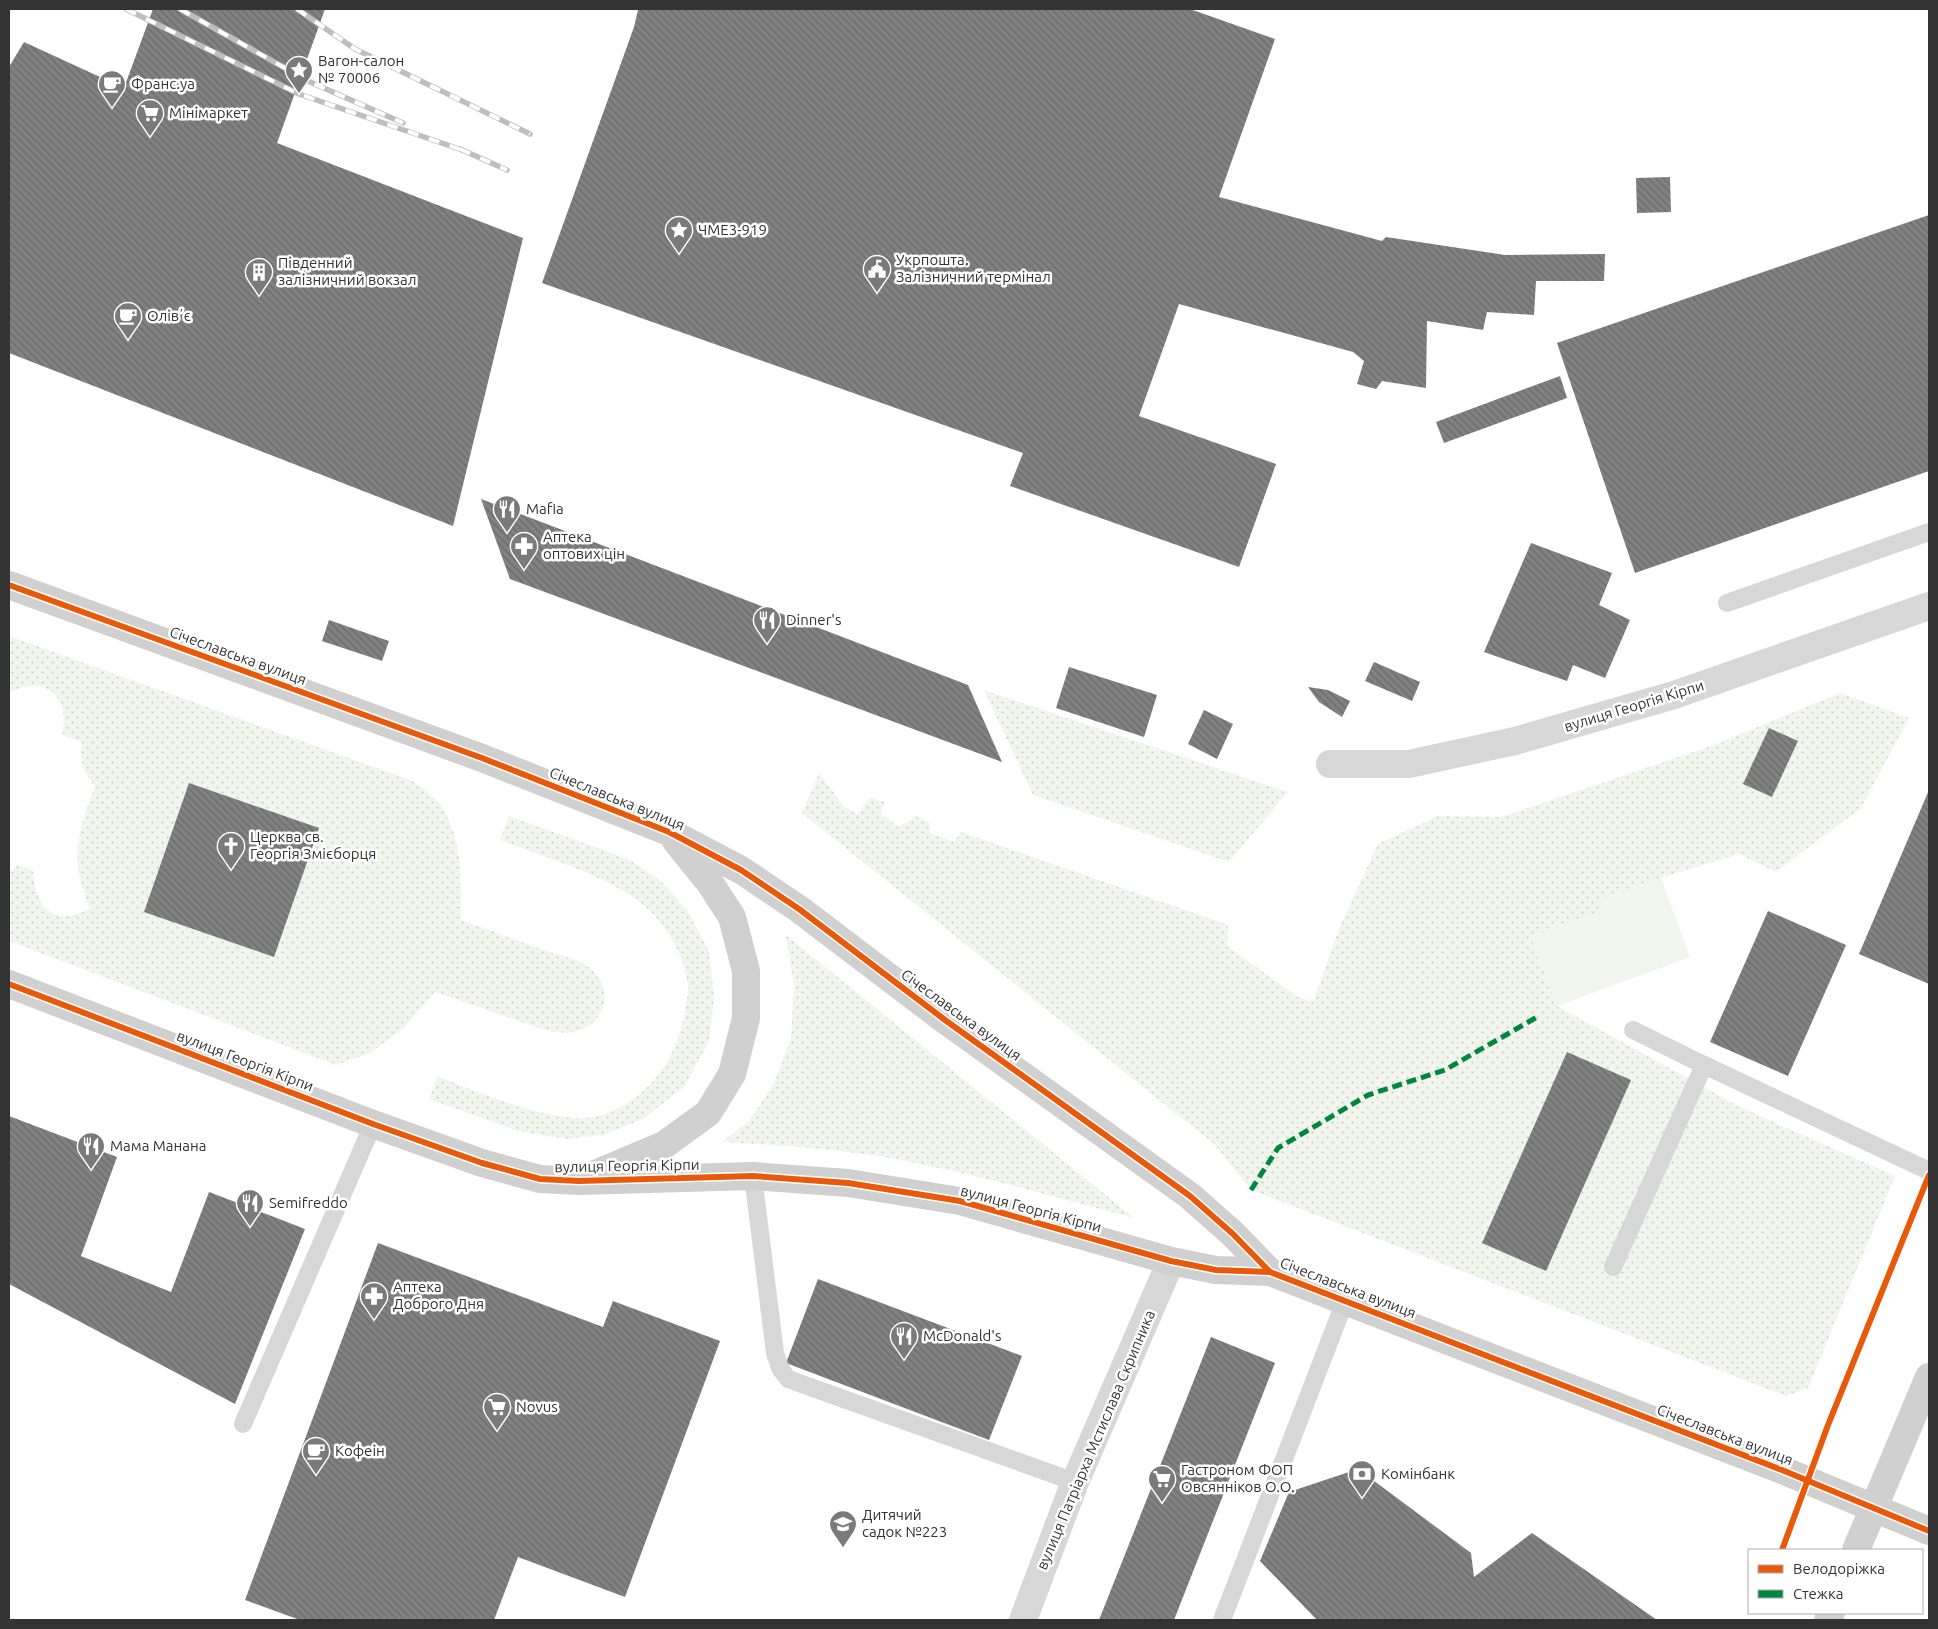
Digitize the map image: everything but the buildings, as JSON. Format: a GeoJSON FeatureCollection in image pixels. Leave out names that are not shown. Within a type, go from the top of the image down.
{"type":"FeatureCollection","features":[{"type":"Feature","properties":{"kind":"street","name":"Січеславська вулиця"},"geometry":{"type":"LineString","coordinates":[[9,585],[482,758],[669,832],[742,870],[799,910],[945,1020],[1190,1196],[1233,1234],[1270,1272],[1782,1470],[1929,1531]]}},
{"type":"Feature","properties":{"kind":"street","name":"вулиця Георгія Кірпи"},"geometry":{"type":"LineString","coordinates":[[1330,764],[1408,764],[1515,741],[1674,696],[1929,606]]}},
{"type":"Feature","properties":{"kind":"street"},"geometry":{"type":"LineString","coordinates":[[579,1181],[664,1145],[708,1113],[732,1074],[746,1018],[746,970],[732,917],[710,883],[669,832]]}},
{"type":"Feature","properties":{"kind":"street","name":"вулиця Георгія Кірпи"},"geometry":{"type":"LineString","coordinates":[[9,984],[373,1124],[490,1166],[540,1179],[579,1181],[753,1176],[848,1183],[960,1201],[1171,1261],[1216,1270],[1270,1272]]}},
{"type":"Feature","properties":{"kind":"street","name":"вулиця Патріарха Мстислава Скрипника"},"geometry":{"type":"LineString","coordinates":[[1023,1620],[1075,1482],[1171,1261]]}},
{"type":"Feature","properties":{"kind":"street"},"geometry":{"type":"LineString","coordinates":[[1856,1549],[1929,1377]]}},
{"type":"Feature","properties":{"kind":"lane"},"geometry":{"type":"LineString","coordinates":[[1727,602],[1929,532]]}},
{"type":"Feature","properties":{"kind":"lane"},"geometry":{"type":"LineString","coordinates":[[1633,1030],[1929,1171]]}},
{"type":"Feature","properties":{"kind":"lane"},"geometry":{"type":"LineString","coordinates":[[1612,1267],[1704,1065]]}},
{"type":"Feature","properties":{"kind":"lane"},"geometry":{"type":"LineString","coordinates":[[244,1424],[373,1124]]}},
{"type":"Feature","properties":{"kind":"lane"},"geometry":{"type":"LineString","coordinates":[[753,1176],[774,1353],[780,1368],[788,1379],[1075,1482]]}},
{"type":"Feature","properties":{"kind":"lane"},"geometry":{"type":"LineString","coordinates":[[1222,1620],[1322,1355],[1345,1301]]}},
{"type":"Feature","properties":{"kind":"shaded area"},"geometry":{"type":"Polygon","coordinates":[[[9,636],[413,781],[439,803],[449,820],[454,834],[459,862],[461,920],[584,964],[600,980],[604,990],[605,999],[597,1018],[578,1031],[567,1033],[548,1031],[435,992],[404,1028],[370,1053],[336,1065],[9,941],[9,874],[18,864],[33,871],[38,896],[49,911],[56,915],[66,916],[90,909],[79,875],[78,847],[80,833],[95,786],[87,776],[83,766],[81,755],[82,742],[62,735],[63,709],[59,699],[44,687],[22,687],[9,693],[9,636]]]}},
{"type":"Feature","properties":{"kind":"shaded area"},"geometry":{"type":"Polygon","coordinates":[[[984,690],[1288,792],[1229,862],[1033,795],[984,690]]]}},
{"type":"Feature","properties":{"kind":"shaded area"},"geometry":{"type":"Polygon","coordinates":[[[1840,693],[1909,718],[1861,808],[1776,872],[1739,854],[1661,878],[1597,901],[1601,911],[1531,937],[1557,1006],[1740,1107],[1895,1176],[1808,1388],[1786,1396],[1251,1190],[1214,1144],[802,813],[819,773],[844,807],[858,814],[870,798],[885,802],[881,814],[899,827],[916,816],[929,822],[930,833],[954,842],[961,832],[1228,925],[1227,946],[1298,997],[1313,1002],[1339,929],[1378,844],[1438,816],[1501,817],[1714,745],[1840,693]]]}},
{"type":"Feature","properties":{"kind":"shaded area"},"geometry":{"type":"Polygon","coordinates":[[[509,816],[628,859],[660,880],[687,910],[709,951],[714,998],[709,1041],[684,1087],[643,1119],[603,1135],[565,1139],[518,1131],[429,1099],[438,1077],[542,1113],[585,1118],[602,1115],[634,1099],[659,1074],[676,1043],[682,1026],[688,991],[686,974],[673,940],[659,920],[641,903],[610,884],[573,867],[500,840],[509,816]]]}},
{"type":"Feature","properties":{"kind":"shaded area"},"geometry":{"type":"Polygon","coordinates":[[[1661,878],[1690,957],[1557,1006],[1531,937],[1600,911],[1597,901],[1661,878]]]}},
{"type":"Feature","properties":{"kind":"shaded area"},"geometry":{"type":"Polygon","coordinates":[[[786,935],[1134,1218],[985,1179],[895,1159],[809,1148],[722,1142],[749,1121],[774,1083],[791,1039],[794,985],[786,935]]]}},
{"type":"Feature","properties":{"kind":"railway"},"geometry":{"type":"LineString","coordinates":[[126,9],[299,94],[465,151]]}},
{"type":"Feature","properties":{"kind":"railway"},"geometry":{"type":"LineString","coordinates":[[180,9],[308,81],[403,123]]}},
{"type":"Feature","properties":{"kind":"railway"},"geometry":{"type":"LineString","coordinates":[[297,9],[355,49],[530,134]]}},
{"type":"Feature","properties":{"kind":"railway"},"geometry":{"type":"LineString","coordinates":[[460,149],[507,170]]}},
{"type":"Feature","properties":{"kind":"marked path"},"geometry":{"type":"LineString","coordinates":[[1251,1190],[1278,1148],[1368,1095],[1445,1070],[1537,1017]]}},
{"type":"Feature","properties":{"kind":"cycle path"},"geometry":{"type":"LineString","coordinates":[[9,585],[482,758],[669,832],[741,870],[799,909],[945,1020],[1190,1196],[1233,1234],[1270,1272],[1782,1470],[1929,1531]]}},
{"type":"Feature","properties":{"kind":"cycle path"},"geometry":{"type":"LineString","coordinates":[[9,984],[373,1124],[482,1163],[540,1179],[579,1181],[753,1176],[848,1183],[960,1201],[1171,1261],[1216,1270],[1270,1272]]}},
{"type":"Feature","properties":{"kind":"cycle path"},"geometry":{"type":"LineString","coordinates":[[1782,1549],[1828,1425],[1929,1175]]}},
{"type":"Feature","properties":{"kind":"place","name":"Вагон-салон № 70006"},"geometry":{"type":"Point","coordinates":[299,94]}},
{"type":"Feature","properties":{"kind":"place","name":"Франс.уа"},"geometry":{"type":"Point","coordinates":[112,108]}},
{"type":"Feature","properties":{"kind":"place","name":"Мінімаркет"},"geometry":{"type":"Point","coordinates":[150,137]}},
{"type":"Feature","properties":{"kind":"place","name":"ЧМЕ3-919"},"geometry":{"type":"Point","coordinates":[679,254]}},
{"type":"Feature","properties":{"kind":"place","name":"Укрпошта. Залізничний термінал"},"geometry":{"type":"Point","coordinates":[877,293]}},
{"type":"Feature","properties":{"kind":"place","name":"Південний залізничний вокзал"},"geometry":{"type":"Point","coordinates":[259,296]}},
{"type":"Feature","properties":{"kind":"place","name":"Олівʼє"},"geometry":{"type":"Point","coordinates":[128,340]}},
{"type":"Feature","properties":{"kind":"place","name":"Mafia"},"geometry":{"type":"Point","coordinates":[507,533]}},
{"type":"Feature","properties":{"kind":"place","name":"Аптека оптових цін"},"geometry":{"type":"Point","coordinates":[524,570]}},
{"type":"Feature","properties":{"kind":"place","name":"Dinner's"},"geometry":{"type":"Point","coordinates":[767,644]}},
{"type":"Feature","properties":{"kind":"place","name":"Церква св. Георгія Змієборця"},"geometry":{"type":"Point","coordinates":[231,870]}},
{"type":"Feature","properties":{"kind":"place","name":"Мама Манана"},"geometry":{"type":"Point","coordinates":[91,1170]}},
{"type":"Feature","properties":{"kind":"place","name":"Semifreddo"},"geometry":{"type":"Point","coordinates":[250,1227]}},
{"type":"Feature","properties":{"kind":"place","name":"Аптека Доброго Дня"},"geometry":{"type":"Point","coordinates":[374,1320]}},
{"type":"Feature","properties":{"kind":"place","name":"McDonald's"},"geometry":{"type":"Point","coordinates":[904,1360]}},
{"type":"Feature","properties":{"kind":"place","name":"Novus"},"geometry":{"type":"Point","coordinates":[497,1431]}},
{"type":"Feature","properties":{"kind":"place","name":"Кофеiн"},"geometry":{"type":"Point","coordinates":[316,1475]}},
{"type":"Feature","properties":{"kind":"place","name":"Комінбанк"},"geometry":{"type":"Point","coordinates":[1362,1498]}},
{"type":"Feature","properties":{"kind":"place","name":"Гастроном ФОП Овсянніков О.О."},"geometry":{"type":"Point","coordinates":[1162,1503]}},
{"type":"Feature","properties":{"kind":"place","name":"Дитячий садок №223"},"geometry":{"type":"Point","coordinates":[843,1548]}}]}
